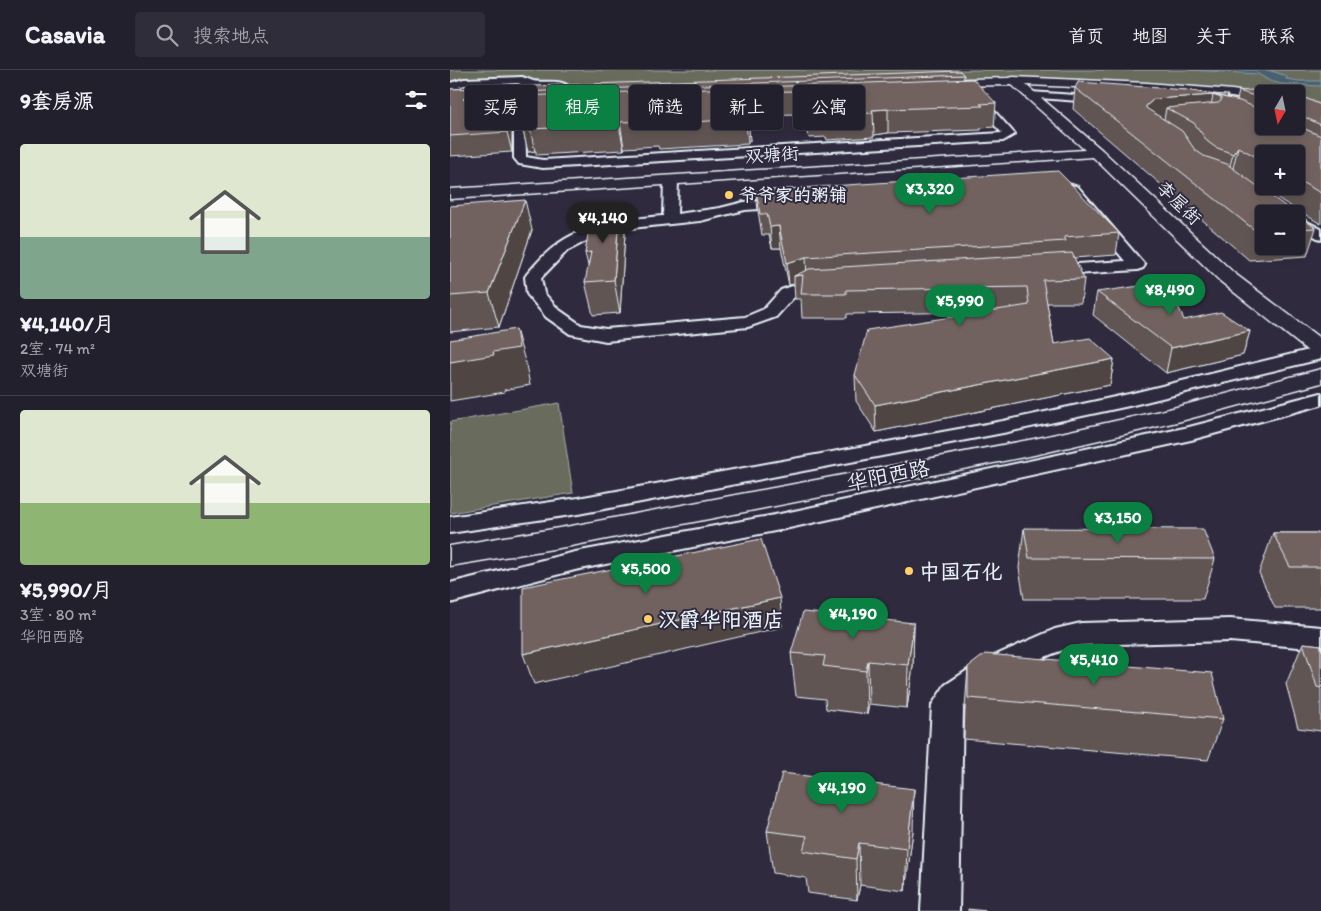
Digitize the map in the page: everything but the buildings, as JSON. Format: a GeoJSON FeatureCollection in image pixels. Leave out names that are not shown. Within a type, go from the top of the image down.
{"type":"FeatureCollection","features":[{"type":"Feature","properties":{"kind":"street"},"geometry":{"type":"LineString","coordinates":[[527,84],[527,81],[522,80],[483,81],[464,82],[450,86],[452,89],[461,90],[517,88],[527,84],[557,85]]}},
{"type":"Feature","properties":{"kind":"street"},"geometry":{"type":"LineString","coordinates":[[922,83],[1013,80],[1159,87],[1255,98]]}},
{"type":"Feature","properties":{"kind":"street","name":"李屋街"},"geometry":{"type":"LineString","coordinates":[[1013,80],[1097,153],[1226,277],[1321,352]]}},
{"type":"Feature","properties":{"kind":"street"},"geometry":{"type":"LineString","coordinates":[[1030,95],[1115,101]]}},
{"type":"Feature","properties":{"kind":"street"},"geometry":{"type":"LineString","coordinates":[[519,130],[520,158],[523,161],[542,164],[1003,137],[1009,134],[976,97],[966,98]]}},
{"type":"Feature","properties":{"kind":"street"},"geometry":{"type":"LineString","coordinates":[[450,101],[465,100]]}},
{"type":"Feature","properties":{"kind":"street","name":"双塘街"},"geometry":{"type":"LineString","coordinates":[[450,194],[1097,153]]}},
{"type":"Feature","properties":{"kind":"street"},"geometry":{"type":"LineString","coordinates":[[670,219],[672,180]]}},
{"type":"Feature","properties":{"kind":"street"},"geometry":{"type":"LineString","coordinates":[[1058,185],[1073,190],[1137,265],[807,286],[787,294],[770,313],[748,322],[606,335],[576,330],[552,313],[536,294],[533,277],[564,246],[571,242],[613,227],[643,221],[670,219],[711,216],[744,206],[1058,185]]}},
{"type":"Feature","properties":{"kind":"street"},"geometry":{"type":"LineString","coordinates":[[1305,224],[1321,234]]}},
{"type":"Feature","properties":{"kind":"street"},"geometry":{"type":"LineString","coordinates":[[450,525],[578,506],[1003,427],[1129,400],[1321,352]]}},
{"type":"Feature","properties":{"kind":"street","name":"华阳西路"},"geometry":{"type":"LineString","coordinates":[[450,556],[581,534],[1034,447],[1172,416],[1321,376]]}},
{"type":"Feature","properties":{"kind":"street"},"geometry":{"type":"LineString","coordinates":[[450,592],[575,561],[780,522],[1011,473],[1192,432],[1321,399]]}},
{"type":"Feature","properties":{"kind":"street"},"geometry":{"type":"LineString","coordinates":[[940,911],[948,705],[956,694],[991,670],[1055,640],[1081,634],[1230,630],[1321,638]]}},
{"type":"Feature","properties":{"kind":"green space"},"geometry":{"type":"Polygon","coordinates":[[[450,70],[1321,70],[1321,112],[1305,106],[1305,85],[1255,85],[1255,93],[1182,86],[1011,78],[783,86],[711,85],[711,88],[701,88],[701,85],[629,85],[629,91],[619,91],[619,85],[547,85],[547,94],[537,94],[537,85],[465,85],[465,96],[450,97],[450,70]]]}},
{"type":"Feature","properties":{"kind":"green space"},"geometry":{"type":"Polygon","coordinates":[[[559,403],[573,493],[450,513],[450,422],[559,403]]]}},
{"type":"Feature","properties":{"kind":"water"},"geometry":{"type":"Polygon","coordinates":[[[1190,70],[1268,70],[1287,76],[1286,79],[1321,81],[1321,86],[1282,84],[1270,81],[1258,74],[1190,70]]]}},
{"type":"Feature","properties":{"kind":"place","name":"爷爷家的粥铺"},"geometry":{"type":"Point","coordinates":[729,195]}},
{"type":"Feature","properties":{"kind":"place","name":"中国石化"},"geometry":{"type":"Point","coordinates":[909,571]}},
{"type":"Feature","properties":{"kind":"place","name":"汉爵华阳酒店"},"geometry":{"type":"Point","coordinates":[648,619]}}]}
